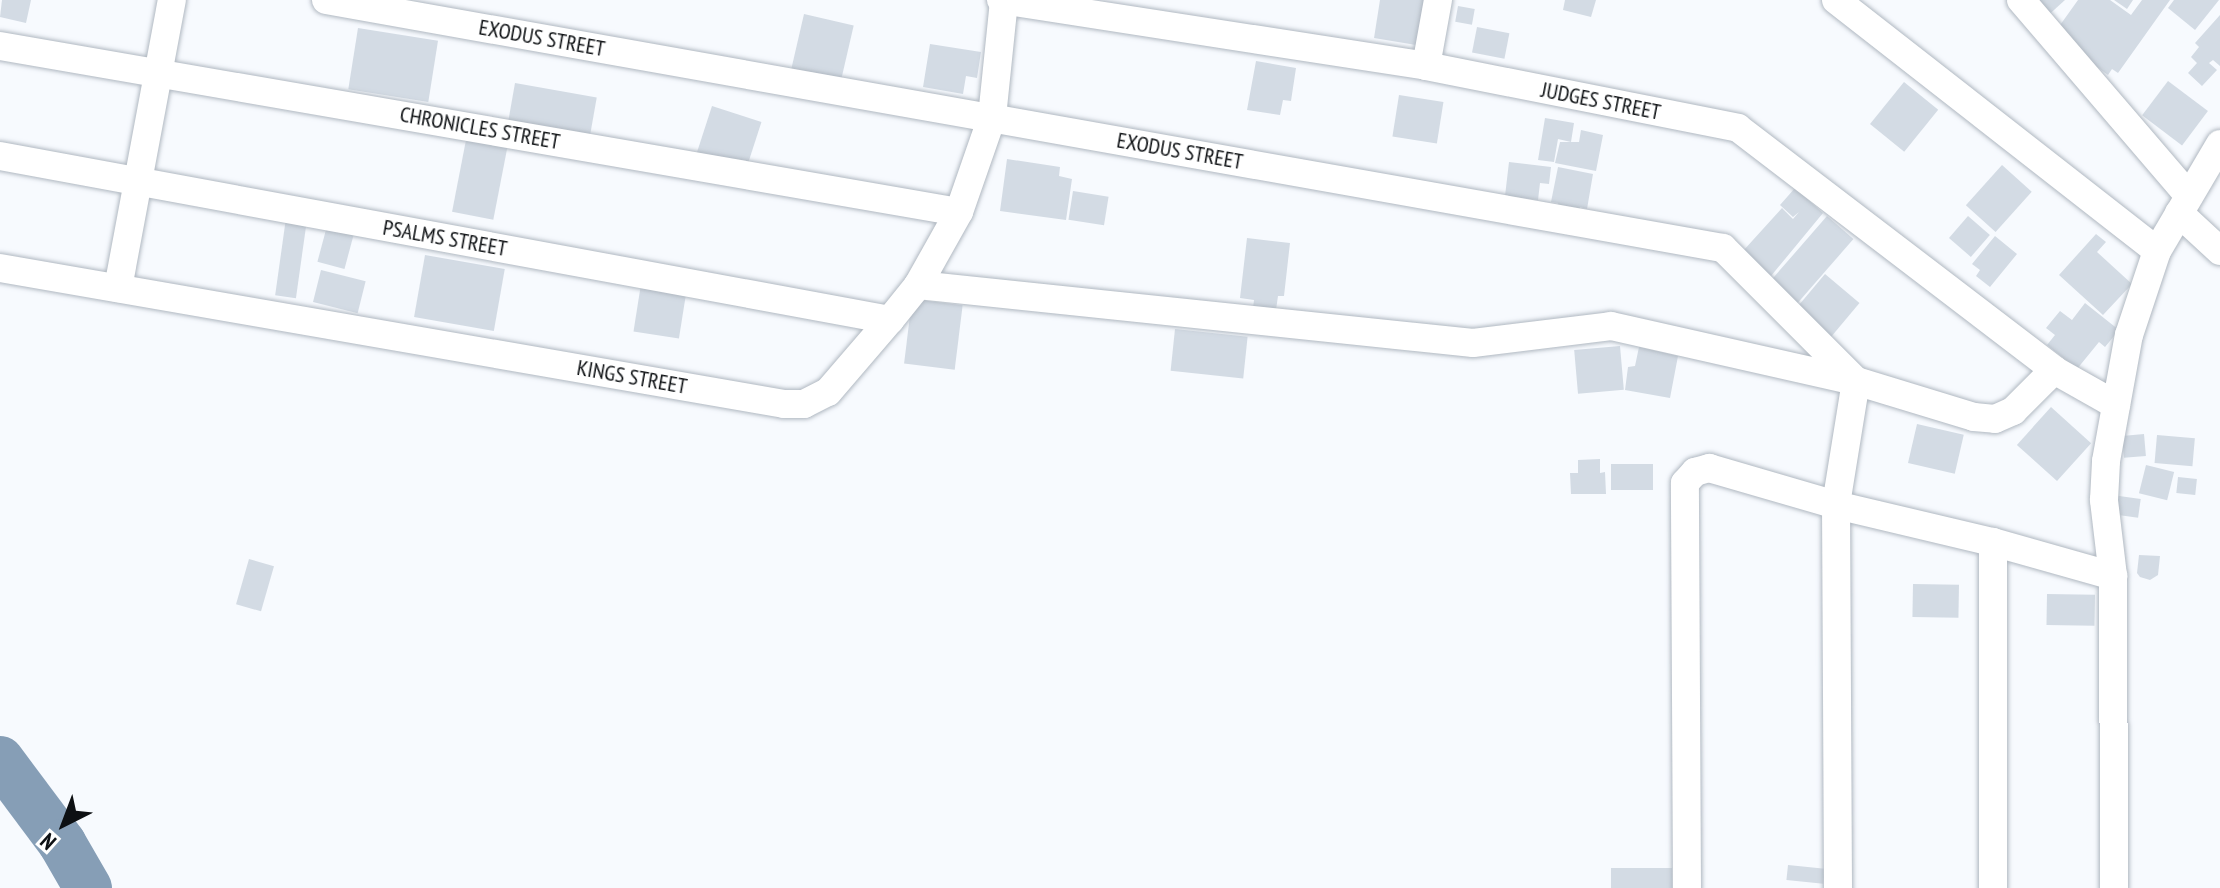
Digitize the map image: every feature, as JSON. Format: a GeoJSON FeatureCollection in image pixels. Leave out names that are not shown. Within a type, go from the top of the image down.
{"type":"FeatureCollection","features":[{"type":"Feature","properties":{"kind":"street"},"geometry":{"type":"LineString","coordinates":[[118,288],[172,0]]}},
{"type":"Feature","properties":{"kind":"street","name":"EXODUS STREET"},"geometry":{"type":"LineString","coordinates":[[326,0],[1723,248],[1856,381]]}},
{"type":"Feature","properties":{"kind":"street","name":"KINGS STREET"},"geometry":{"type":"LineString","coordinates":[[0,268],[784,404],[804,404],[828,392],[890,320],[918,285],[959,212],[992,117],[1002,0]]}},
{"type":"Feature","properties":{"kind":"street","name":"JUDGES STREET"},"geometry":{"type":"LineString","coordinates":[[1002,0],[1426,66],[1738,128],[2054,370],[2116,405]]}},
{"type":"Feature","properties":{"kind":"street"},"geometry":{"type":"LineString","coordinates":[[1426,66],[1438,0]]}},
{"type":"Feature","properties":{"kind":"street"},"geometry":{"type":"LineString","coordinates":[[1836,0],[1877,36],[2157,251]]}},
{"type":"Feature","properties":{"kind":"street"},"geometry":{"type":"LineString","coordinates":[[1865,0],[1877,36]]}},
{"type":"Feature","properties":{"kind":"street"},"geometry":{"type":"LineString","coordinates":[[2021,0],[2220,251]]}},
{"type":"Feature","properties":{"kind":"street","name":"CHRONICLES STREET"},"geometry":{"type":"LineString","coordinates":[[0,46],[959,212]]}},
{"type":"Feature","properties":{"kind":"street"},"geometry":{"type":"LineString","coordinates":[[2114,888],[2113,576],[2104,500],[2106,461],[2129,335],[2157,251],[2220,144]]}},
{"type":"Feature","properties":{"kind":"street","name":"PSALMS STREET"},"geometry":{"type":"LineString","coordinates":[[0,156],[890,320]]}},
{"type":"Feature","properties":{"kind":"street"},"geometry":{"type":"LineString","coordinates":[[918,285],[1473,343],[1611,326],[1856,381],[1974,417],[1995,419],[2013,411],[2054,370]]}},
{"type":"Feature","properties":{"kind":"street"},"geometry":{"type":"LineString","coordinates":[[1838,888],[1836,505],[1856,381]]}},
{"type":"Feature","properties":{"kind":"street"},"geometry":{"type":"LineString","coordinates":[[1687,888],[1685,483],[1695,472],[1709,468],[1836,505],[1993,542],[2113,576]]}},
{"type":"Feature","properties":{"kind":"street"},"geometry":{"type":"LineString","coordinates":[[1993,542],[1993,888]]}},
{"type":"Feature","properties":{"kind":"building"},"geometry":{"type":"Polygon","coordinates":[[[2,0],[31,0],[26,23],[0,17],[2,0]]]}},
{"type":"Feature","properties":{"kind":"building"},"geometry":{"type":"Polygon","coordinates":[[[1380,0],[1424,0],[1416,45],[1374,38],[1380,0]]]}},
{"type":"Feature","properties":{"kind":"building"},"geometry":{"type":"Polygon","coordinates":[[[1565,0],[1596,0],[1591,17],[1563,10],[1565,0]]]}},
{"type":"Feature","properties":{"kind":"building"},"geometry":{"type":"Polygon","coordinates":[[[2025,0],[2065,0],[2043,20],[2025,0]]]}},
{"type":"Feature","properties":{"kind":"building"},"geometry":{"type":"Polygon","coordinates":[[[2078,0],[2110,0],[2131,15],[2142,0],[2170,0],[2118,73],[2112,69],[2108,75],[2053,35],[2078,0]]]}},
{"type":"Feature","properties":{"kind":"building"},"geometry":{"type":"Polygon","coordinates":[[[2114,0],[2133,0],[2127,9],[2114,0]]]}},
{"type":"Feature","properties":{"kind":"building"},"geometry":{"type":"Polygon","coordinates":[[[2174,0],[2219,0],[2195,30],[2168,8],[2174,0]]]}},
{"type":"Feature","properties":{"kind":"building"},"geometry":{"type":"Polygon","coordinates":[[[1458,6],[1475,9],[1472,25],[1455,22],[1458,6]]]}},
{"type":"Feature","properties":{"kind":"building"},"geometry":{"type":"Polygon","coordinates":[[[804,14],[854,25],[841,81],[791,70],[804,14]]]}},
{"type":"Feature","properties":{"kind":"building"},"geometry":{"type":"Polygon","coordinates":[[[2220,15],[2220,66],[2213,60],[2209,63],[2217,70],[2202,86],[2188,73],[2197,63],[2191,57],[2199,47],[2195,43],[2220,15]]]}},
{"type":"Feature","properties":{"kind":"building"},"geometry":{"type":"Polygon","coordinates":[[[1477,27],[1509,33],[1504,59],[1472,53],[1477,27]]]}},
{"type":"Feature","properties":{"kind":"building"},"geometry":{"type":"Polygon","coordinates":[[[358,28],[438,41],[428,102],[348,89],[358,28]]]}},
{"type":"Feature","properties":{"kind":"building"},"geometry":{"type":"Polygon","coordinates":[[[930,44],[981,52],[977,78],[966,76],[963,94],[923,87],[930,44]]]}},
{"type":"Feature","properties":{"kind":"building"},"geometry":{"type":"Polygon","coordinates":[[[1256,61],[1296,68],[1291,101],[1283,100],[1280,115],[1247,110],[1256,61]]]}},
{"type":"Feature","properties":{"kind":"building"},"geometry":{"type":"Polygon","coordinates":[[[2168,81],[2208,111],[2182,145],[2142,115],[2168,81]]]}},
{"type":"Feature","properties":{"kind":"building"},"geometry":{"type":"Polygon","coordinates":[[[1904,82],[1938,110],[1904,152],[1870,124],[1904,82]]]}},
{"type":"Feature","properties":{"kind":"building"},"geometry":{"type":"Polygon","coordinates":[[[515,83],[597,97],[589,141],[507,126],[515,83]]]}},
{"type":"Feature","properties":{"kind":"building"},"geometry":{"type":"Polygon","coordinates":[[[1399,95],[1443,102],[1437,144],[1392,136],[1399,95]]]}},
{"type":"Feature","properties":{"kind":"building"},"geometry":{"type":"Polygon","coordinates":[[[712,106],[761,122],[745,172],[696,155],[712,106]]]}},
{"type":"Feature","properties":{"kind":"building"},"geometry":{"type":"Polygon","coordinates":[[[1545,118],[1574,123],[1571,142],[1558,139],[1554,162],[1538,160],[1545,118]]]}},
{"type":"Feature","properties":{"kind":"building"},"geometry":{"type":"Polygon","coordinates":[[[1581,130],[1603,135],[1596,171],[1555,163],[1560,142],[1579,142],[1581,130]]]}},
{"type":"Feature","properties":{"kind":"building"},"geometry":{"type":"Polygon","coordinates":[[[466,140],[507,148],[493,220],[452,212],[466,140]]]}},
{"type":"Feature","properties":{"kind":"building"},"geometry":{"type":"Polygon","coordinates":[[[1007,159],[1060,167],[1059,176],[1072,179],[1066,220],[1000,211],[1007,159]]]}},
{"type":"Feature","properties":{"kind":"building"},"geometry":{"type":"Polygon","coordinates":[[[1509,162],[1551,167],[1549,184],[1540,183],[1538,200],[1505,196],[1509,162]]]}},
{"type":"Feature","properties":{"kind":"building"},"geometry":{"type":"Polygon","coordinates":[[[2002,165],[2032,192],[1996,232],[1966,205],[2002,165]]]}},
{"type":"Feature","properties":{"kind":"building"},"geometry":{"type":"Polygon","coordinates":[[[1558,167],[1593,174],[1587,209],[1580,207],[1578,216],[1556,212],[1558,203],[1551,202],[1558,167]]]}},
{"type":"Feature","properties":{"kind":"building"},"geometry":{"type":"Polygon","coordinates":[[[1795,188],[1823,213],[1771,276],[1743,251],[1782,208],[1793,219],[1799,212],[1793,217],[1780,205],[1795,188]]]}},
{"type":"Feature","properties":{"kind":"building"},"geometry":{"type":"Polygon","coordinates":[[[1073,191],[1109,197],[1104,225],[1068,220],[1073,191]]]}},
{"type":"Feature","properties":{"kind":"building"},"geometry":{"type":"Polygon","coordinates":[[[1827,216],[1853,239],[1796,305],[1770,282],[1827,216]]]}},
{"type":"Feature","properties":{"kind":"building"},"geometry":{"type":"Polygon","coordinates":[[[1968,216],[1990,235],[1971,257],[1949,238],[1968,216]]]}},
{"type":"Feature","properties":{"kind":"building"},"geometry":{"type":"Polygon","coordinates":[[[286,218],[307,221],[296,298],[275,295],[286,218]]]}},
{"type":"Feature","properties":{"kind":"building"},"geometry":{"type":"Polygon","coordinates":[[[327,226],[354,233],[344,269],[317,262],[327,226]]]}},
{"type":"Feature","properties":{"kind":"building"},"geometry":{"type":"Polygon","coordinates":[[[2096,234],[2106,242],[2097,252],[2132,284],[2103,315],[2059,275],[2096,234]]]}},
{"type":"Feature","properties":{"kind":"building"},"geometry":{"type":"Polygon","coordinates":[[[1995,236],[2017,254],[1990,287],[1976,276],[1980,270],[1972,264],[1995,236]]]}},
{"type":"Feature","properties":{"kind":"building"},"geometry":{"type":"Polygon","coordinates":[[[1247,238],[1290,243],[1284,296],[1278,296],[1276,310],[1253,308],[1254,300],[1240,298],[1247,238]]]}},
{"type":"Feature","properties":{"kind":"building"},"geometry":{"type":"Polygon","coordinates":[[[425,255],[505,269],[494,331],[414,317],[425,255]]]}},
{"type":"Feature","properties":{"kind":"building"},"geometry":{"type":"Polygon","coordinates":[[[321,270],[366,281],[358,313],[313,302],[321,270]]]}},
{"type":"Feature","properties":{"kind":"building"},"geometry":{"type":"Polygon","coordinates":[[[1825,274],[1859,303],[1831,337],[1796,308],[1825,274]]]}},
{"type":"Feature","properties":{"kind":"building"},"geometry":{"type":"Polygon","coordinates":[[[641,284],[686,291],[679,339],[633,331],[641,284]]]}},
{"type":"Feature","properties":{"kind":"building"},"geometry":{"type":"Polygon","coordinates":[[[912,299],[963,305],[955,370],[904,364],[912,299]]]}},
{"type":"Feature","properties":{"kind":"building"},"geometry":{"type":"Polygon","coordinates":[[[2085,303],[2119,330],[2105,347],[2099,342],[2077,369],[2047,345],[2055,335],[2046,328],[2060,311],[2072,320],[2085,303]]]}},
{"type":"Feature","properties":{"kind":"building"},"geometry":{"type":"Polygon","coordinates":[[[1175,329],[1248,337],[1243,378],[1171,371],[1175,329]]]}},
{"type":"Feature","properties":{"kind":"building"},"geometry":{"type":"Polygon","coordinates":[[[1620,346],[1624,390],[1578,394],[1574,350],[1620,346]]]}},
{"type":"Feature","properties":{"kind":"building"},"geometry":{"type":"Polygon","coordinates":[[[1639,347],[1678,356],[1670,398],[1625,390],[1628,367],[1635,366],[1639,347]]]}},
{"type":"Feature","properties":{"kind":"building"},"geometry":{"type":"Polygon","coordinates":[[[2051,407],[2091,443],[2057,481],[2017,445],[2051,407]]]}},
{"type":"Feature","properties":{"kind":"building"},"geometry":{"type":"Polygon","coordinates":[[[1917,424],[1964,435],[1955,474],[1908,463],[1917,424]]]}},
{"type":"Feature","properties":{"kind":"building"},"geometry":{"type":"Polygon","coordinates":[[[2144,434],[2146,456],[2124,458],[2122,436],[2144,434]]]}},
{"type":"Feature","properties":{"kind":"building"},"geometry":{"type":"Polygon","coordinates":[[[2157,435],[2195,438],[2192,466],[2155,463],[2157,435]]]}},
{"type":"Feature","properties":{"kind":"building"},"geometry":{"type":"Polygon","coordinates":[[[1600,459],[1600,473],[1605,472],[1606,494],[1571,494],[1570,473],[1578,473],[1578,460],[1600,459]]]}},
{"type":"Feature","properties":{"kind":"building"},"geometry":{"type":"Polygon","coordinates":[[[1611,464],[1653,464],[1653,490],[1611,490],[1611,464]]]}},
{"type":"Feature","properties":{"kind":"building"},"geometry":{"type":"Polygon","coordinates":[[[2146,465],[2174,472],[2167,500],[2139,493],[2146,465]]]}},
{"type":"Feature","properties":{"kind":"building"},"geometry":{"type":"Polygon","coordinates":[[[2178,477],[2197,479],[2195,495],[2176,493],[2178,477]]]}},
{"type":"Feature","properties":{"kind":"building"},"geometry":{"type":"Polygon","coordinates":[[[2112,495],[2141,499],[2138,518],[2109,514],[2112,495]]]}},
{"type":"Feature","properties":{"kind":"building"},"geometry":{"type":"Polygon","coordinates":[[[2139,555],[2160,556],[2158,575],[2150,580],[2140,577],[2137,573],[2139,555]]]}},
{"type":"Feature","properties":{"kind":"building"},"geometry":{"type":"Polygon","coordinates":[[[249,559],[274,566],[261,611],[236,604],[249,559]]]}},
{"type":"Feature","properties":{"kind":"building"},"geometry":{"type":"Polygon","coordinates":[[[1913,584],[1959,585],[1958,618],[1912,617],[1913,584]]]}},
{"type":"Feature","properties":{"kind":"building"},"geometry":{"type":"Polygon","coordinates":[[[2047,594],[2095,595],[2094,626],[2046,625],[2047,594]]]}},
{"type":"Feature","properties":{"kind":"building"},"geometry":{"type":"Polygon","coordinates":[[[1788,865],[1825,869],[1823,884],[1786,880],[1788,865]]]}},
{"type":"Feature","properties":{"kind":"building"},"geometry":{"type":"Polygon","coordinates":[[[1611,868],[1672,868],[1672,888],[1611,888],[1611,868]]]}},
{"type":"Feature","properties":{"kind":"waterway"},"geometry":{"type":"LineString","coordinates":[[0,760],[62,843],[88,888]]}}]}
